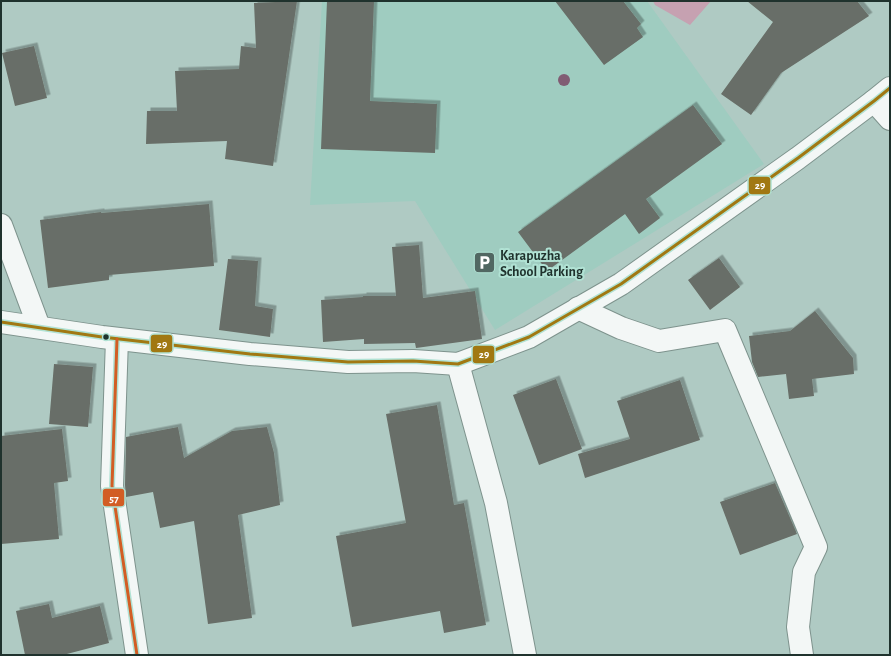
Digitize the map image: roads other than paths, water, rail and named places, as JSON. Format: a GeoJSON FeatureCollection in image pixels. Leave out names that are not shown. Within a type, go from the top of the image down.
{"type":"FeatureCollection","features":[{"type":"Feature","properties":{"kind":"street"},"geometry":{"type":"LineString","coordinates":[[1,322],[117,339],[250,354],[348,362],[413,361],[458,364],[529,337],[621,284],[791,162],[882,94],[890,119]]}},
{"type":"Feature","properties":{"kind":"street"},"geometry":{"type":"LineString","coordinates":[[1,225],[38,327]]}},
{"type":"Feature","properties":{"kind":"street"},"geometry":{"type":"LineString","coordinates":[[578,308],[621,328],[659,341],[726,330],[816,547],[804,572],[798,627],[802,655]]}},
{"type":"Feature","properties":{"kind":"street"},"geometry":{"type":"LineString","coordinates":[[117,339],[112,486],[137,655]]}},
{"type":"Feature","properties":{"kind":"street"},"geometry":{"type":"LineString","coordinates":[[458,364],[496,503],[525,655]]}},
{"type":"Feature","properties":{"kind":"place","name":"Karapuzha School Parking"},"geometry":{"type":"Point","coordinates":[485,263]}}]}
